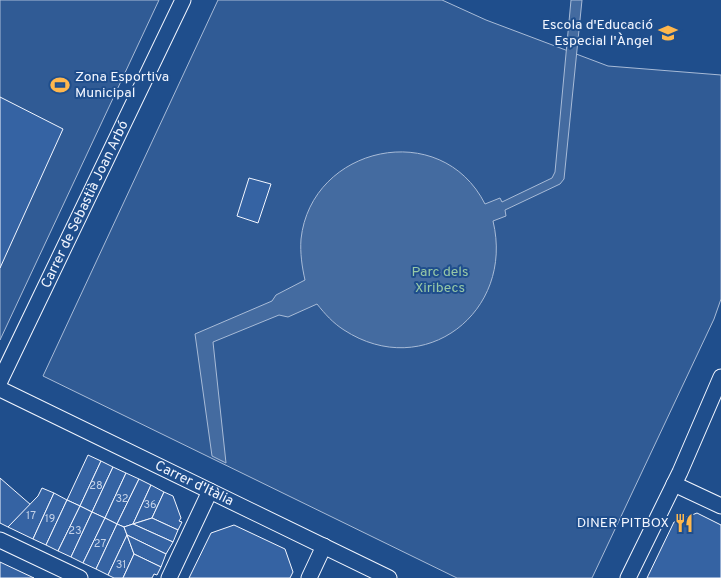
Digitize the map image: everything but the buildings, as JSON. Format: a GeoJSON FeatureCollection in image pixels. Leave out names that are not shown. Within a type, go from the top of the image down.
{"type":"FeatureCollection","features":[{"type":"Feature","properties":{"kind":"street","name":"Carrer de Sebastià Joan Arbó"},"geometry":{"type":"LineString","coordinates":[[0,381],[183,0]]}},
{"type":"Feature","properties":{"kind":"street"},"geometry":{"type":"LineString","coordinates":[[628,578],[674,484],[721,377]]}},
{"type":"Feature","properties":{"kind":"street","name":"Carrer d'Itàlia"},"geometry":{"type":"LineString","coordinates":[[0,389],[389,578]]}},
{"type":"Feature","properties":{"kind":"street"},"geometry":{"type":"LineString","coordinates":[[674,484],[721,506]]}},
{"type":"Feature","properties":{"kind":"street"},"geometry":{"type":"LineString","coordinates":[[170,578],[210,491]]}},
{"type":"Feature","properties":{"kind":"street"},"geometry":{"type":"LineString","coordinates":[[0,540],[80,578]]}},
{"type":"Feature","properties":{"kind":"street"},"geometry":{"type":"LineString","coordinates":[[309,578],[324,546]]}},
{"type":"Feature","properties":{"kind":"green space","name":"Zona Esportiva Municipal"},"geometry":{"type":"Polygon","coordinates":[[[0,0],[159,0],[0,340],[0,0]]]}},
{"type":"Feature","properties":{"kind":"green space","name":"Parc dels Xiribecs"},"geometry":{"type":"Polygon","coordinates":[[[218,0],[442,0],[486,20],[608,66],[721,75],[721,299],[714,319],[592,578],[457,578],[43,376],[218,0]]]}},
{"type":"Feature","properties":{"kind":"shaded area"},"geometry":{"type":"Polygon","coordinates":[[[571,0],[582,0],[564,179],[560,184],[505,210],[506,216],[493,221],[496,254],[490,284],[477,309],[457,329],[432,342],[404,348],[374,344],[344,330],[329,318],[317,304],[288,317],[279,315],[213,342],[226,463],[212,456],[195,334],[272,301],[276,295],[305,280],[301,239],[310,207],[328,182],[352,164],[380,154],[410,152],[439,160],[465,177],[485,204],[500,198],[502,202],[552,178],[555,172],[571,0]]]}},
{"type":"Feature","properties":{"kind":"place","name":"Escola d'Educació Especial l'Àngel"},"geometry":{"type":"Point","coordinates":[668,33]}},
{"type":"Feature","properties":{"kind":"place","name":"Zona Esportiva Municipal"},"geometry":{"type":"Point","coordinates":[60,85]}},
{"type":"Feature","properties":{"kind":"place","name":"DINER PITBOX"},"geometry":{"type":"Point","coordinates":[684,523]}}]}
